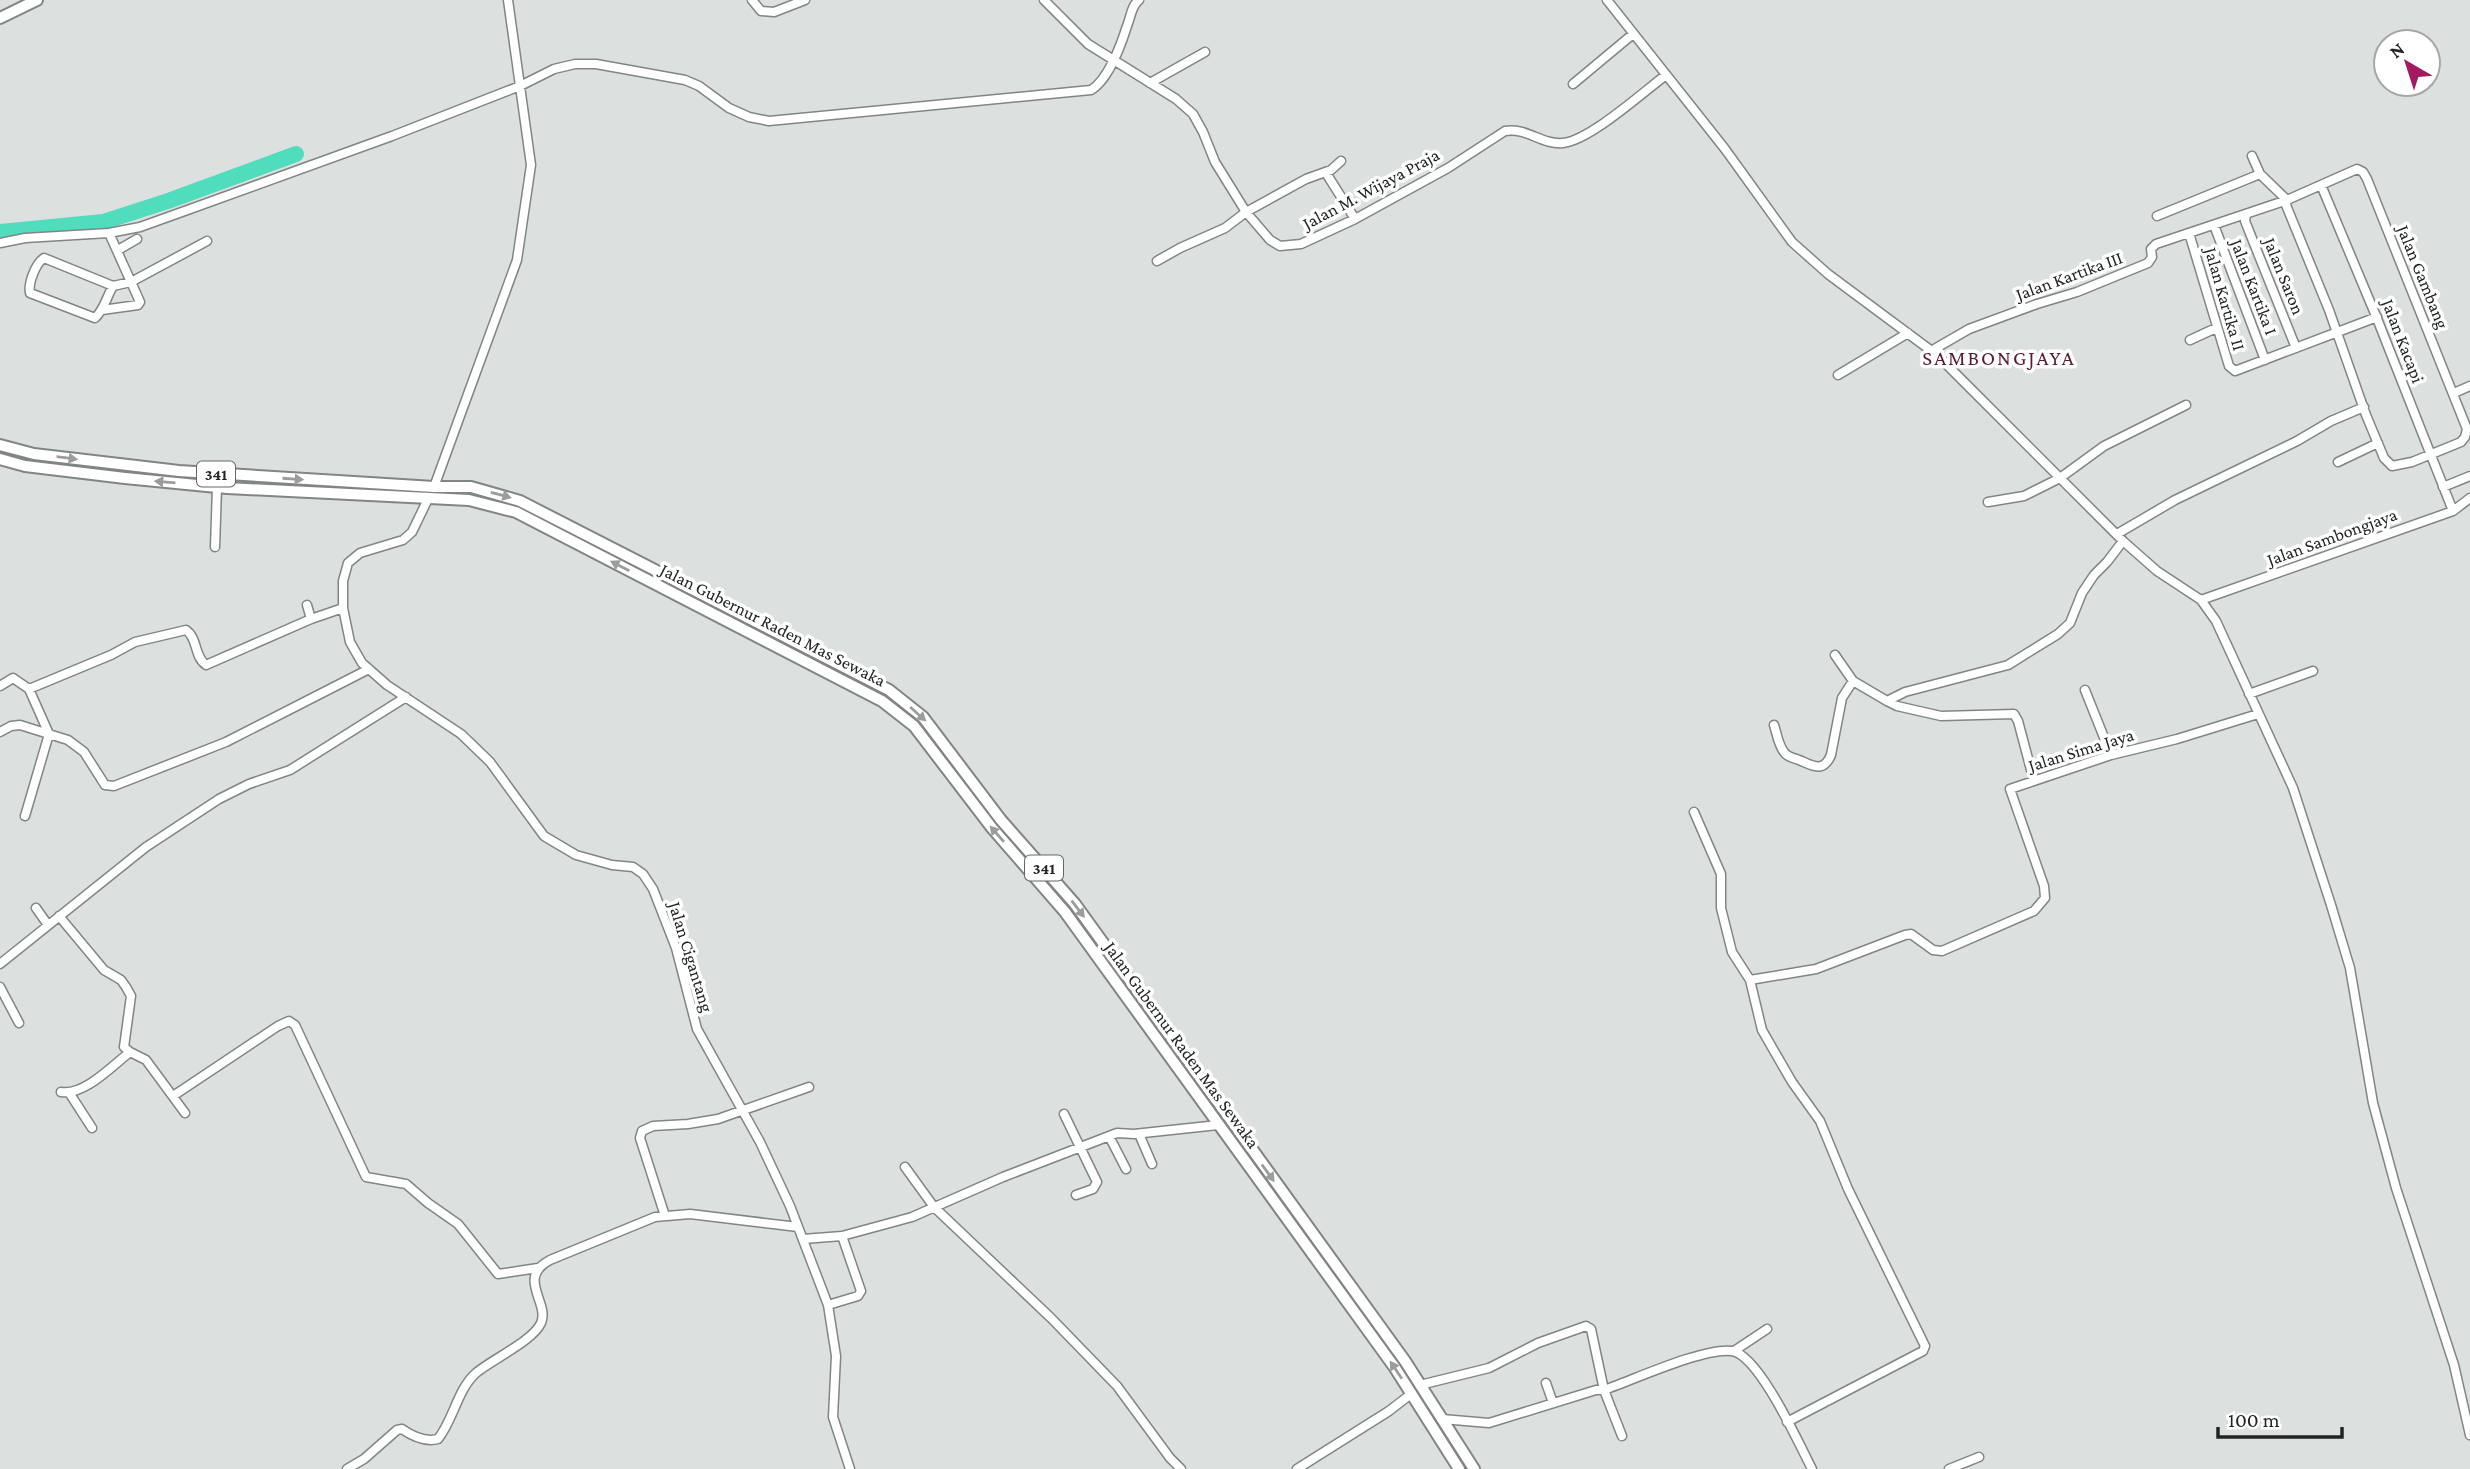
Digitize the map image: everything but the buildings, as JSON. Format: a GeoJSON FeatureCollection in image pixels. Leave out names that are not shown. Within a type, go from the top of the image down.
{"type":"FeatureCollection","features":[{"type":"Feature","properties":{"kind":"main road"},"geometry":{"type":"LineString","coordinates":[[0,18],[37,0]]}},
{"type":"Feature","properties":{"kind":"main road","name":"341"},"geometry":{"type":"LineString","coordinates":[[0,445],[34,454],[179,471],[434,487]]}},
{"type":"Feature","properties":{"kind":"main road","name":"Jalan Gubernur Raden Mas Sewaka"},"geometry":{"type":"LineString","coordinates":[[0,459],[25,466],[217,487],[469,500],[516,512],[599,549],[889,690],[923,717],[1001,820],[1075,904],[1361,1301],[1474,1469]]}},
{"type":"Feature","properties":{"kind":"main road"},"geometry":{"type":"LineString","coordinates":[[260,489],[263,477]]}},
{"type":"Feature","properties":{"kind":"main road","name":"Jalan Gubernur Raden Mas Sewaka"},"geometry":{"type":"LineString","coordinates":[[434,487],[471,487],[520,500],[599,549],[882,701],[914,726],[992,828],[1065,912],[1351,1309],[1411,1394],[1459,1469]]}},
{"type":"Feature","properties":{"kind":"main road"},"geometry":{"type":"LineString","coordinates":[[971,800],[981,793]]}},
{"type":"Feature","properties":{"kind":"main road"},"geometry":{"type":"LineString","coordinates":[[1191,1087],[1200,1079]]}},
{"type":"Feature","properties":{"kind":"main road"},"geometry":{"type":"LineString","coordinates":[[1351,1309],[1361,1301]]}},
{"type":"Feature","properties":{"kind":"street"},"geometry":{"type":"LineString","coordinates":[[434,487],[517,260],[531,166],[508,0]]}},
{"type":"Feature","properties":{"kind":"street"},"geometry":{"type":"LineString","coordinates":[[752,0],[761,11],[774,12],[806,0]]}},
{"type":"Feature","properties":{"kind":"street","name":"Jalan M. Wijaya Praja"},"geometry":{"type":"LineString","coordinates":[[1044,0],[1088,44],[1176,99],[1193,114],[1215,162],[1246,212],[1270,240],[1280,246],[1301,244],[1355,219],[1448,168],[1505,131],[1514,130],[1546,141],[1562,143],[1581,138],[1666,75]]}},
{"type":"Feature","properties":{"kind":"street"},"geometry":{"type":"LineString","coordinates":[[0,243],[25,238],[108,233],[140,227],[520,86],[554,69],[575,64],[596,64],[685,80],[699,86],[729,108],[749,117],[769,121],[1091,90],[1104,79],[1110,58],[1127,28],[1134,3],[1139,0]]}},
{"type":"Feature","properties":{"kind":"street"},"geometry":{"type":"LineString","coordinates":[[1607,0],[1725,149],[1792,242],[1813,262],[1931,351],[2120,537],[2157,571],[2201,600],[2216,621],[2293,788],[2347,955],[2373,1102],[2396,1188],[2454,1365],[2470,1435]]}},
{"type":"Feature","properties":{"kind":"street"},"geometry":{"type":"LineString","coordinates":[[1573,84],[1633,34]]}},
{"type":"Feature","properties":{"kind":"street"},"geometry":{"type":"LineString","coordinates":[[1150,83],[1205,52]]}},
{"type":"Feature","properties":{"kind":"street"},"geometry":{"type":"LineString","coordinates":[[2252,156],[2260,174],[2287,200],[2286,205],[2387,463],[2392,466],[2430,455]]}},
{"type":"Feature","properties":{"kind":"street"},"geometry":{"type":"LineString","coordinates":[[1157,261],[1225,228],[1246,212],[1306,179],[1326,173],[1341,162]]}},
{"type":"Feature","properties":{"kind":"street","name":"Jalan Gambang"},"geometry":{"type":"LineString","coordinates":[[2321,185],[2357,170],[2363,172],[2454,393],[2467,429],[2465,437],[2461,442],[2430,455]]}},
{"type":"Feature","properties":{"kind":"street"},"geometry":{"type":"LineString","coordinates":[[1326,173],[1355,219]]}},
{"type":"Feature","properties":{"kind":"street"},"geometry":{"type":"LineString","coordinates":[[2157,216],[2260,174]]}},
{"type":"Feature","properties":{"kind":"street","name":"Jalan Kartika III"},"geometry":{"type":"LineString","coordinates":[[1931,351],[1969,328],[2037,303],[2077,292],[2148,262],[2152,257],[2153,245],[2246,215],[2321,185]]}},
{"type":"Feature","properties":{"kind":"street","name":"Jalan Kacapi"},"geometry":{"type":"LineString","coordinates":[[2321,185],[2377,317],[2453,511]]}},
{"type":"Feature","properties":{"kind":"street","name":"Jalan Saron"},"geometry":{"type":"LineString","coordinates":[[2246,215],[2249,232],[2297,348]]}},
{"type":"Feature","properties":{"kind":"street","name":"Jalan Kartika I"},"geometry":{"type":"LineString","coordinates":[[2214,225],[2265,360]]}},
{"type":"Feature","properties":{"kind":"street"},"geometry":{"type":"LineString","coordinates":[[102,310],[138,305],[140,302],[108,233]]}},
{"type":"Feature","properties":{"kind":"street","name":"Jalan Kartika II"},"geometry":{"type":"LineString","coordinates":[[2189,233],[2229,366],[2235,371],[2265,360]]}},
{"type":"Feature","properties":{"kind":"street"},"geometry":{"type":"LineString","coordinates":[[118,250],[137,239]]}},
{"type":"Feature","properties":{"kind":"street"},"geometry":{"type":"LineString","coordinates":[[113,286],[102,310],[95,318],[30,293],[29,288],[38,262],[44,258],[113,286],[131,282],[207,241]]}},
{"type":"Feature","properties":{"kind":"street"},"geometry":{"type":"LineString","coordinates":[[2265,360],[2377,317]]}},
{"type":"Feature","properties":{"kind":"street"},"geometry":{"type":"LineString","coordinates":[[2190,340],[2216,328]]}},
{"type":"Feature","properties":{"kind":"street"},"geometry":{"type":"LineString","coordinates":[[1838,374],[1908,333]]}},
{"type":"Feature","properties":{"kind":"street"},"geometry":{"type":"LineString","coordinates":[[2454,393],[2470,386]]}},
{"type":"Feature","properties":{"kind":"street"},"geometry":{"type":"LineString","coordinates":[[1988,502],[2024,496],[2060,478],[2105,446],[2186,405]]}},
{"type":"Feature","properties":{"kind":"street"},"geometry":{"type":"LineString","coordinates":[[1887,701],[1905,692],[2008,665],[2058,634],[2070,623],[2082,593],[2107,562],[2120,537],[2175,500],[2364,407]]}},
{"type":"Feature","properties":{"kind":"street"},"geometry":{"type":"LineString","coordinates":[[2339,462],[2378,443]]}},
{"type":"Feature","properties":{"kind":"street"},"geometry":{"type":"LineString","coordinates":[[2443,487],[2470,476]]}},
{"type":"Feature","properties":{"kind":"street"},"geometry":{"type":"LineString","coordinates":[[215,547],[217,487]]}},
{"type":"Feature","properties":{"kind":"street","name":"Jalan Sambongjaya"},"geometry":{"type":"LineString","coordinates":[[2201,600],[2453,511],[2470,498]]}},
{"type":"Feature","properties":{"kind":"street","name":"Jalan Cigantang"},"geometry":{"type":"LineString","coordinates":[[428,499],[412,532],[403,540],[360,553],[348,563],[343,581],[343,608],[350,642],[362,663],[461,734],[490,762],[544,836],[576,855],[633,867],[643,874],[653,889],[676,948],[697,1029],[760,1142],[803,1238],[828,1305],[836,1356],[833,1417],[850,1469]]}},
{"type":"Feature","properties":{"kind":"street"},"geometry":{"type":"LineString","coordinates":[[307,605],[311,619]]}},
{"type":"Feature","properties":{"kind":"street"},"geometry":{"type":"LineString","coordinates":[[29,689],[144,639],[189,631],[201,661],[206,665],[311,619],[343,608]]}},
{"type":"Feature","properties":{"kind":"street"},"geometry":{"type":"LineString","coordinates":[[1835,655],[1853,681],[1897,706],[1941,716],[2014,714],[2034,781]]}},
{"type":"Feature","properties":{"kind":"street"},"geometry":{"type":"LineString","coordinates":[[0,732],[17,724],[68,740],[83,752],[105,785],[122,785],[226,742],[369,669]]}},
{"type":"Feature","properties":{"kind":"street"},"geometry":{"type":"LineString","coordinates":[[2249,694],[2313,671]]}},
{"type":"Feature","properties":{"kind":"street"},"geometry":{"type":"LineString","coordinates":[[0,686],[13,678],[29,689],[49,734],[25,816]]}},
{"type":"Feature","properties":{"kind":"street"},"geometry":{"type":"LineString","coordinates":[[1774,725],[1778,742],[1787,756],[1810,766],[1821,767],[1828,762],[1831,755],[1842,698],[1853,681]]}},
{"type":"Feature","properties":{"kind":"street"},"geometry":{"type":"LineString","coordinates":[[2085,690],[2111,755]]}},
{"type":"Feature","properties":{"kind":"street"},"geometry":{"type":"LineString","coordinates":[[0,964],[146,847],[219,799],[249,784],[290,770],[406,697]]}},
{"type":"Feature","properties":{"kind":"street","name":"Jalan Sima Jaya"},"geometry":{"type":"LineString","coordinates":[[1750,980],[1816,969],[1911,934],[1933,950],[1942,951],[2034,911],[2045,898],[2044,886],[2011,788],[2111,755],[2177,739],[2258,714]]}},
{"type":"Feature","properties":{"kind":"street"},"geometry":{"type":"LineString","coordinates":[[1694,812],[1721,874],[1720,902],[1732,952],[1750,980],[1762,1030],[1792,1082],[1819,1121],[1848,1189],[1925,1346],[1923,1351],[1787,1422]]}},
{"type":"Feature","properties":{"kind":"street"},"geometry":{"type":"LineString","coordinates":[[36,908],[48,925]]}},
{"type":"Feature","properties":{"kind":"street"},"geometry":{"type":"LineString","coordinates":[[60,916],[104,970],[127,987],[131,996],[124,1045],[130,1052],[143,1057],[185,1113]]}},
{"type":"Feature","properties":{"kind":"street"},"geometry":{"type":"LineString","coordinates":[[0,987],[19,1023]]}},
{"type":"Feature","properties":{"kind":"street"},"geometry":{"type":"LineString","coordinates":[[173,1096],[289,1021],[295,1025],[366,1177],[406,1184],[458,1224],[498,1274],[538,1268],[550,1260],[655,1217],[690,1214],[798,1227]]}},
{"type":"Feature","properties":{"kind":"street"},"geometry":{"type":"LineString","coordinates":[[92,1128],[66,1093],[82,1090],[130,1052]]}},
{"type":"Feature","properties":{"kind":"street"},"geometry":{"type":"LineString","coordinates":[[665,1216],[650,1177],[640,1133],[653,1126],[688,1125],[743,1111],[809,1087]]}},
{"type":"Feature","properties":{"kind":"street"},"geometry":{"type":"LineString","coordinates":[[1064,1114],[1097,1182],[1093,1189],[1076,1195]]}},
{"type":"Feature","properties":{"kind":"street"},"geometry":{"type":"LineString","coordinates":[[803,1238],[842,1236],[912,1217],[1117,1133],[1139,1134],[1218,1125]]}},
{"type":"Feature","properties":{"kind":"street"},"geometry":{"type":"LineString","coordinates":[[1139,1134],[1152,1164]]}},
{"type":"Feature","properties":{"kind":"street"},"geometry":{"type":"LineString","coordinates":[[1109,1136],[1126,1169]]}},
{"type":"Feature","properties":{"kind":"street"},"geometry":{"type":"LineString","coordinates":[[905,1167],[934,1207],[1051,1318],[1117,1386],[1181,1469]]}},
{"type":"Feature","properties":{"kind":"street"},"geometry":{"type":"LineString","coordinates":[[828,1305],[858,1296],[861,1292],[842,1236]]}},
{"type":"Feature","properties":{"kind":"street"},"geometry":{"type":"LineString","coordinates":[[347,1469],[364,1459],[397,1430],[402,1429],[427,1440],[438,1439],[447,1427],[468,1382],[476,1373],[520,1343],[541,1324],[535,1283],[538,1268]]}},
{"type":"Feature","properties":{"kind":"street"},"geometry":{"type":"LineString","coordinates":[[1420,1385],[1489,1368],[1538,1343],[1586,1326],[1591,1329],[1604,1391],[1622,1436]]}},
{"type":"Feature","properties":{"kind":"street"},"geometry":{"type":"LineString","coordinates":[[1442,1419],[1489,1423],[1596,1390],[1604,1391],[1685,1360],[1716,1352],[1734,1351],[1767,1329]]}},
{"type":"Feature","properties":{"kind":"street"},"geometry":{"type":"LineString","coordinates":[[1734,1351],[1748,1359],[1769,1387],[1812,1469]]}},
{"type":"Feature","properties":{"kind":"street"},"geometry":{"type":"LineString","coordinates":[[1546,1383],[1553,1403]]}},
{"type":"Feature","properties":{"kind":"street"},"geometry":{"type":"LineString","coordinates":[[1297,1469],[1389,1411],[1411,1394]]}},
{"type":"Feature","properties":{"kind":"street"},"geometry":{"type":"LineString","coordinates":[[2460,1397],[2470,1395]]}},
{"type":"Feature","properties":{"kind":"street"},"geometry":{"type":"LineString","coordinates":[[1949,1469],[1979,1457]]}},
{"type":"Feature","properties":{"kind":"waterway"},"geometry":{"type":"LineString","coordinates":[[0,232],[103,222],[296,154]]}},
{"type":"Feature","properties":{"kind":"district","name":"SAMBONGJAYA"},"geometry":{"type":"Point","coordinates":[1999,358]}}]}
